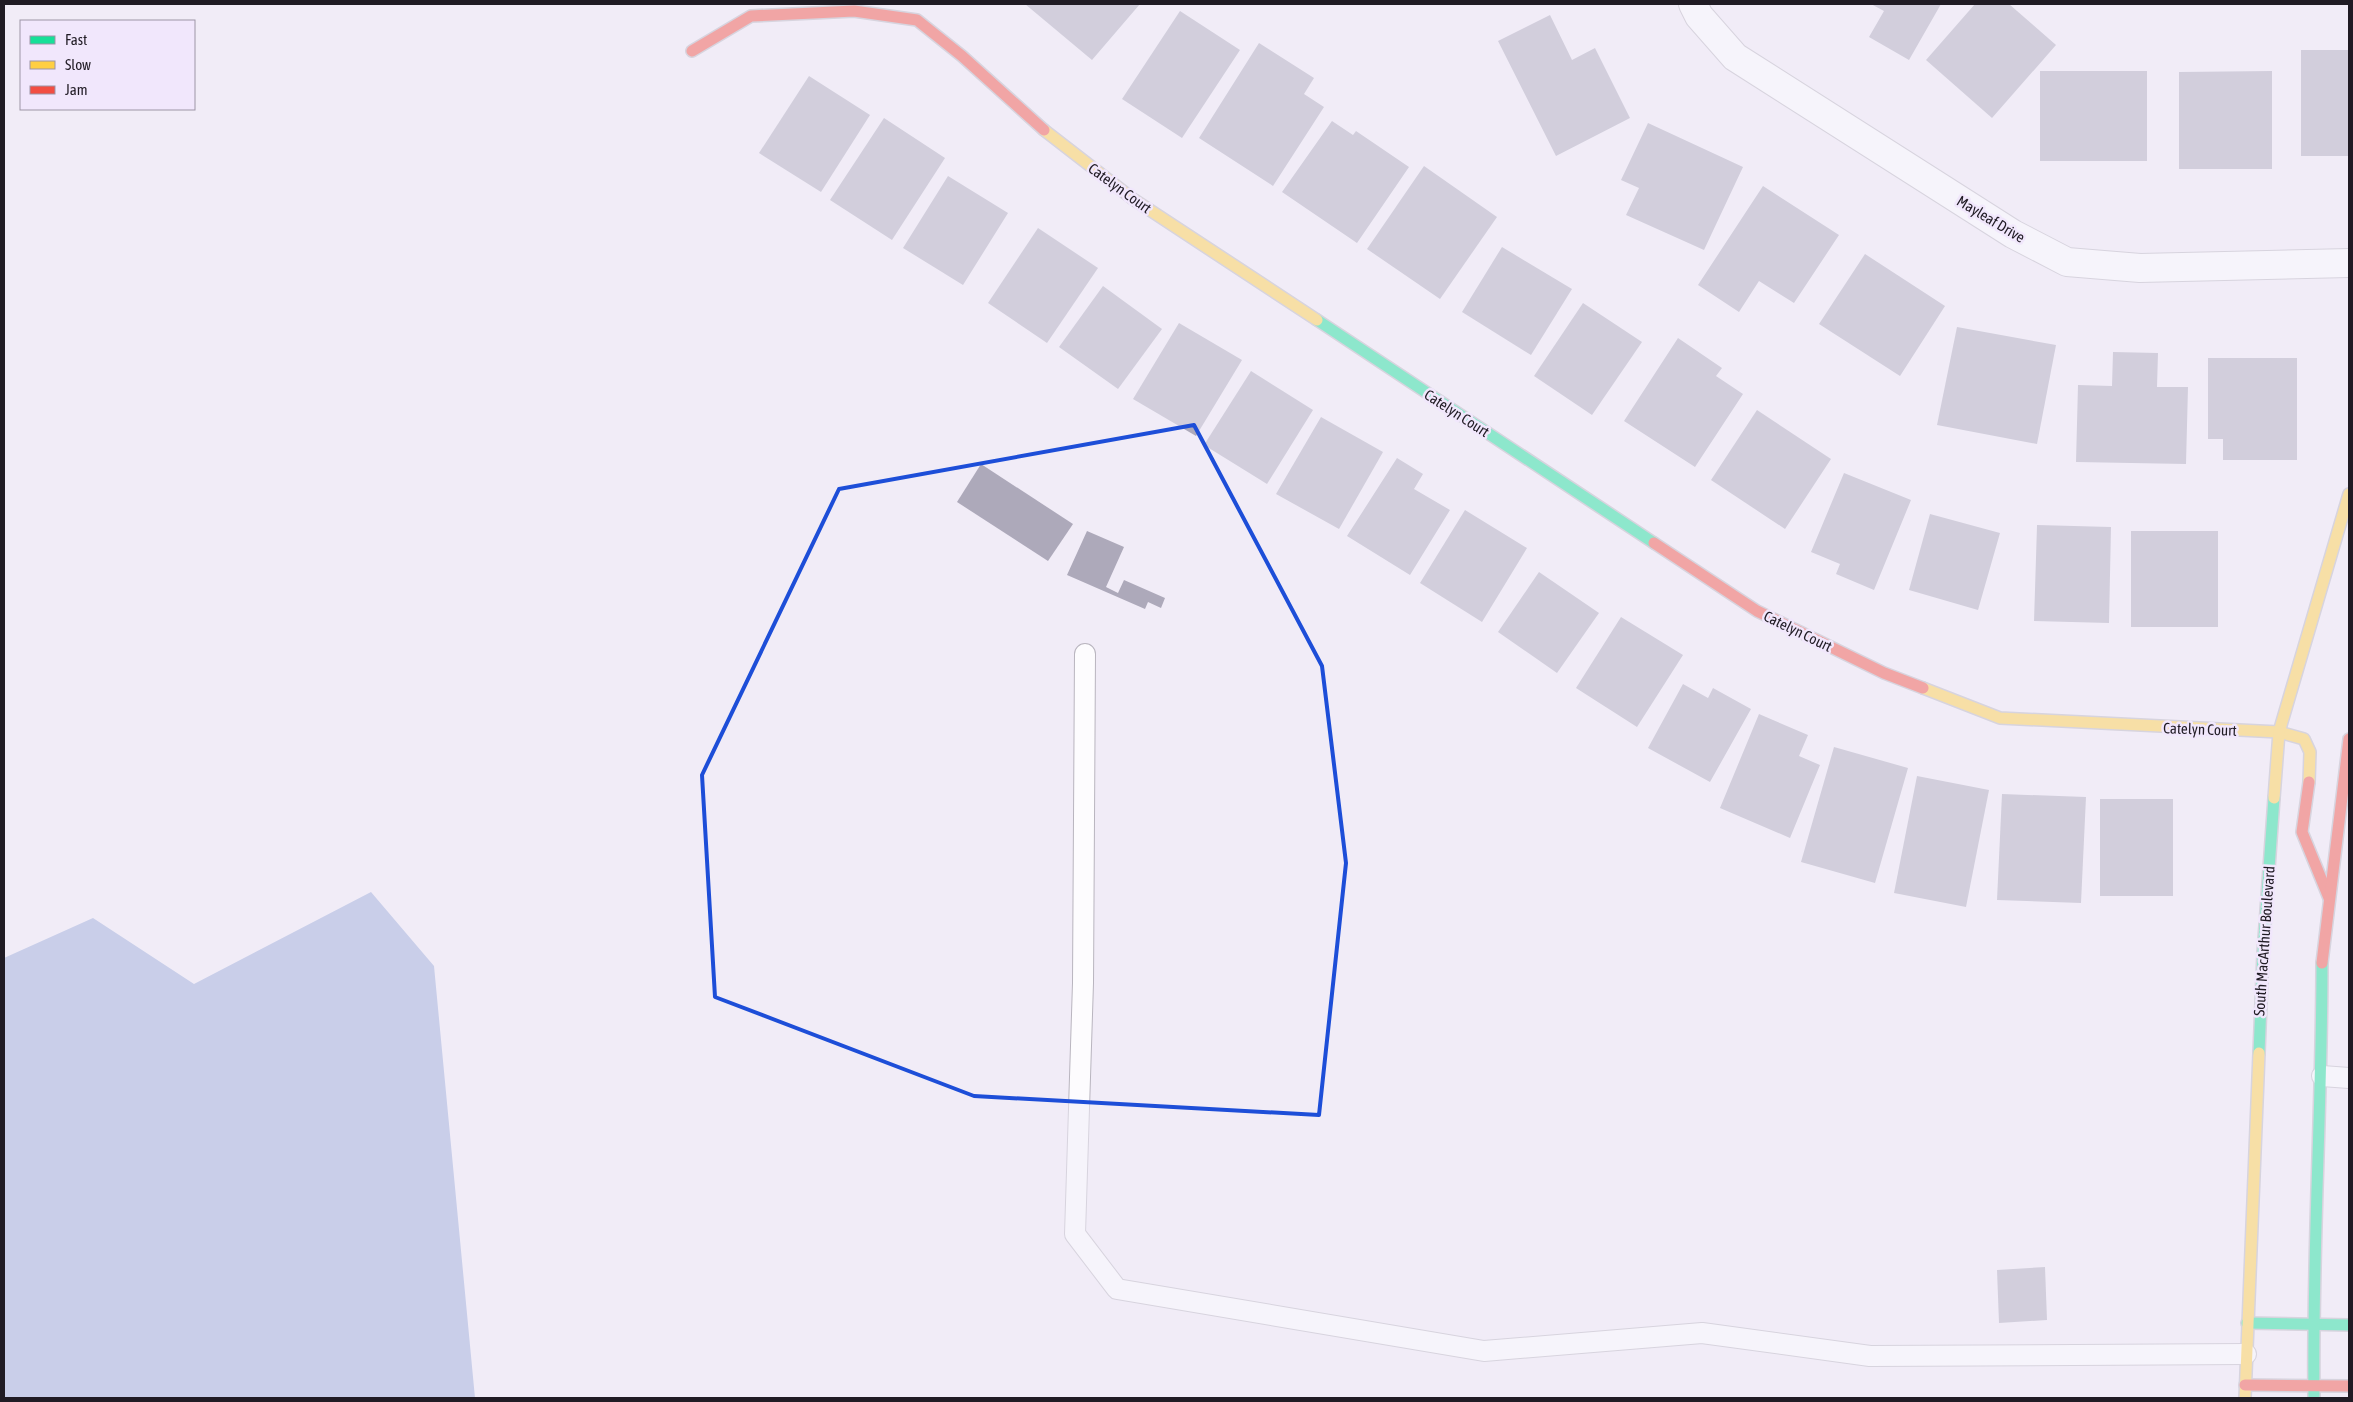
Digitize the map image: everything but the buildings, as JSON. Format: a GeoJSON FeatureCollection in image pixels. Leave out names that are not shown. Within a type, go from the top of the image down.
{"type":"FeatureCollection","features":[{"type":"Feature","properties":{"kind":"street","name":"Mayleaf Drive"},"geometry":{"type":"LineString","coordinates":[[1693,4],[1699,16],[1735,57],[2013,234],[2067,262],[2140,268],[2349,263]]}},
{"type":"Feature","properties":{"kind":"street","name":"Catelyn Court"},"geometry":{"type":"LineString","coordinates":[[692,52],[751,16],[854,11],[917,20],[962,56],[1030,119],[1133,199],[1757,611],[1884,673],[2000,718],[2148,727],[2279,732],[2304,739],[2310,752],[2310,774],[2302,832],[2329,898]]}},
{"type":"Feature","properties":{"kind":"street","name":"South MacArthur Boulevard"},"geometry":{"type":"LineString","coordinates":[[2245,1398],[2263,954],[2279,732],[2349,494]]}},
{"type":"Feature","properties":{"kind":"street"},"geometry":{"type":"LineString","coordinates":[[2314,1398],[2314,1324],[2322,1076],[2322,957],[2349,739]]}},
{"type":"Feature","properties":{"kind":"street"},"geometry":{"type":"LineString","coordinates":[[2248,1323],[2349,1325]]}},
{"type":"Feature","properties":{"kind":"street"},"geometry":{"type":"LineString","coordinates":[[2245,1385],[2349,1386]]}},
{"type":"Feature","properties":{"kind":"lane"},"geometry":{"type":"LineString","coordinates":[[1085,654],[1083,983],[1075,1234],[1117,1289],[1484,1351],[1702,1333],[1870,1356],[2246,1354]]}},
{"type":"Feature","properties":{"kind":"lane"},"geometry":{"type":"LineString","coordinates":[[2322,1076],[2349,1078]]}},
{"type":"Feature","properties":{"kind":"highlighted area"},"geometry":{"type":"Polygon","coordinates":[[[1194,425],[1322,666],[1346,863],[1319,1115],[974,1096],[715,997],[702,775],[839,489],[1194,425]]]}},
{"type":"Feature","properties":{"kind":"water"},"geometry":{"type":"Polygon","coordinates":[[[371,892],[434,966],[475,1398],[4,1398],[4,958],[93,918],[194,984],[371,892]]]}},
{"type":"Feature","properties":{"kind":"traffic: fast"},"geometry":{"type":"LineString","coordinates":[[1317,320],[1654,543]]}},
{"type":"Feature","properties":{"kind":"traffic: fast"},"geometry":{"type":"LineString","coordinates":[[2259,1053],[2263,953],[2274,798]]}},
{"type":"Feature","properties":{"kind":"traffic: fast"},"geometry":{"type":"LineString","coordinates":[[2314,1398],[2314,1289],[2322,963]]}},
{"type":"Feature","properties":{"kind":"traffic: fast"},"geometry":{"type":"LineString","coordinates":[[2247,1323],[2349,1325]]}},
{"type":"Feature","properties":{"kind":"traffic: slow"},"geometry":{"type":"LineString","coordinates":[[1044,130],[1133,199],[1317,320]]}},
{"type":"Feature","properties":{"kind":"traffic: slow"},"geometry":{"type":"LineString","coordinates":[[2274,798],[2279,732],[2349,494]]}},
{"type":"Feature","properties":{"kind":"traffic: slow"},"geometry":{"type":"LineString","coordinates":[[1923,688],[2000,718],[2279,732],[2304,739],[2310,752],[2309,782]]}},
{"type":"Feature","properties":{"kind":"traffic: slow"},"geometry":{"type":"LineString","coordinates":[[2245,1398],[2259,1053]]}},
{"type":"Feature","properties":{"kind":"traffic: jam"},"geometry":{"type":"LineString","coordinates":[[692,51],[751,16],[854,11],[917,20],[962,56],[1044,130]]}},
{"type":"Feature","properties":{"kind":"traffic: jam"},"geometry":{"type":"LineString","coordinates":[[1654,543],[1757,611],[1884,673],[1923,688]]}},
{"type":"Feature","properties":{"kind":"traffic: jam"},"geometry":{"type":"LineString","coordinates":[[2322,963],[2349,739]]}},
{"type":"Feature","properties":{"kind":"traffic: jam"},"geometry":{"type":"LineString","coordinates":[[2309,782],[2302,832],[2329,898]]}},
{"type":"Feature","properties":{"kind":"traffic: jam"},"geometry":{"type":"LineString","coordinates":[[2245,1385],[2349,1386]]}}]}
